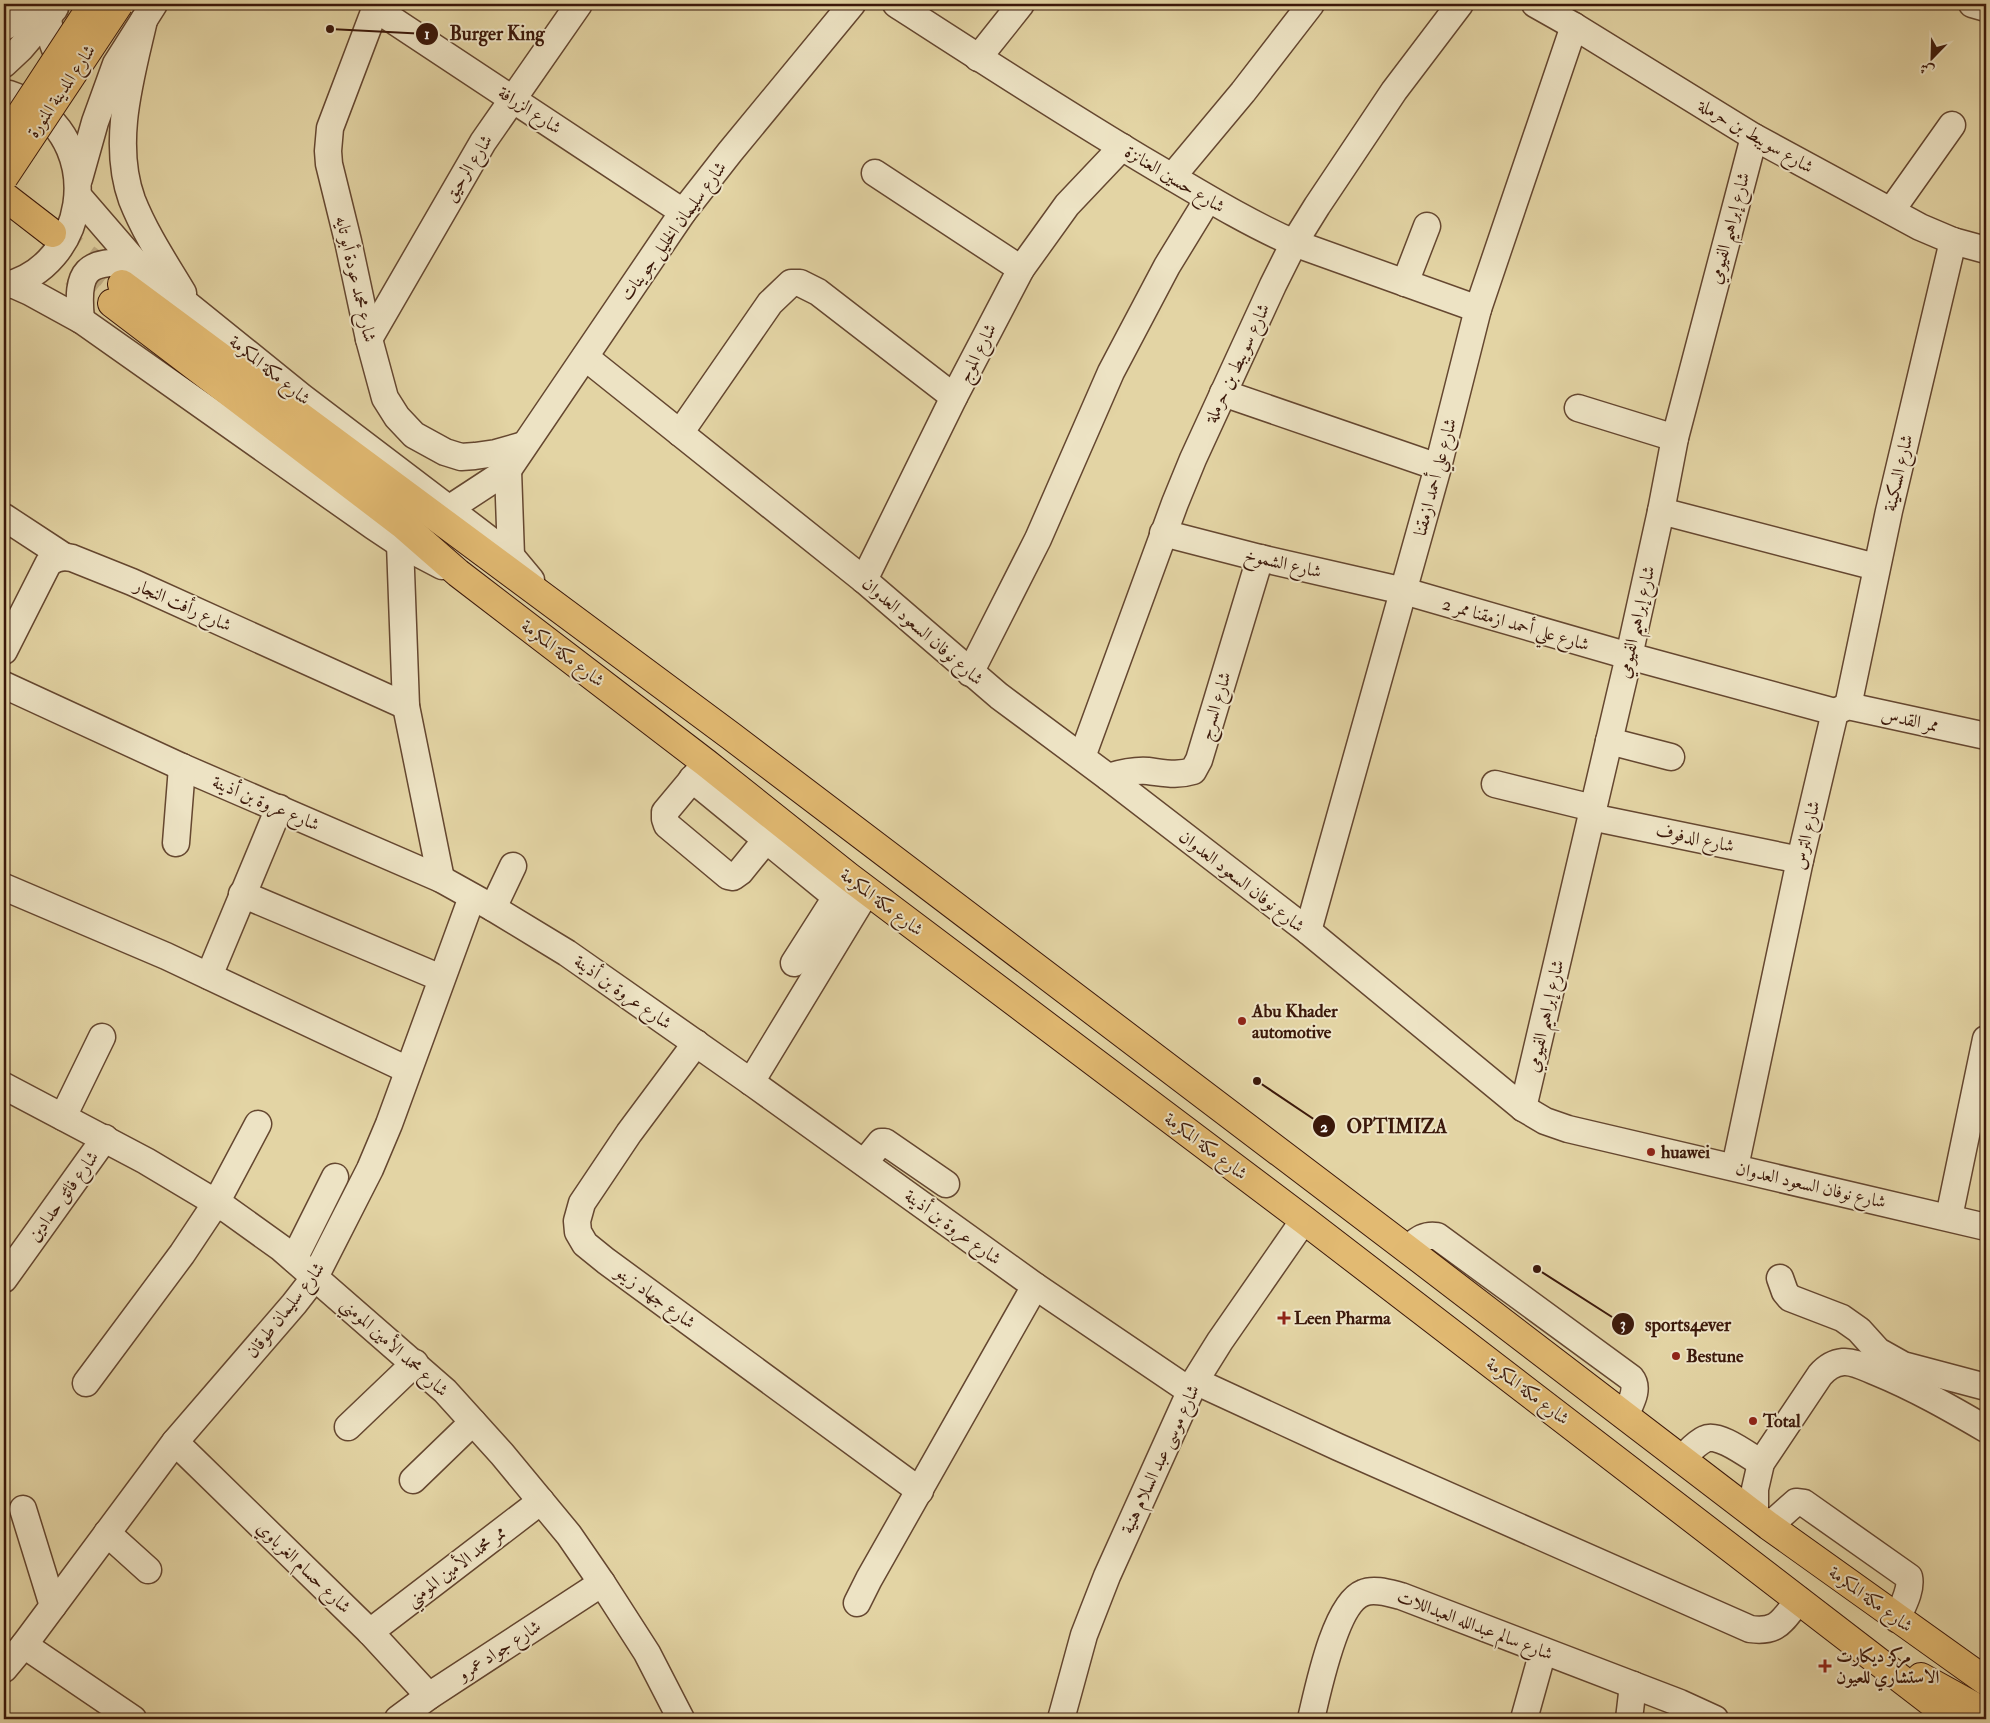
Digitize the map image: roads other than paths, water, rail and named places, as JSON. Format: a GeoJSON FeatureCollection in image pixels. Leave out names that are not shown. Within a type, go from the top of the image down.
{"type":"FeatureCollection","features":[{"type":"Feature","properties":{"kind":"main road","name":"شارع المدينة المنورة"},"geometry":{"type":"LineString","coordinates":[[4,140],[93,4]]}},
{"type":"Feature","properties":{"kind":"main road","name":"شارع المدينة المنورة"},"geometry":{"type":"LineString","coordinates":[[4,177],[119,4]]}},
{"type":"Feature","properties":{"kind":"main road"},"geometry":{"type":"LineString","coordinates":[[4,196],[47,240],[4,219]]}},
{"type":"Feature","properties":{"kind":"main road","name":"شارع مكة المكرمة"},"geometry":{"type":"LineString","coordinates":[[123,283],[401,534],[458,573],[699,771],[851,888],[1304,1220],[1953,1719]]}},
{"type":"Feature","properties":{"kind":"main road","name":"شارع مكة المكرمة"},"geometry":{"type":"LineString","coordinates":[[123,283],[731,736],[1762,1520],[1897,1619],[1986,1681]]}},
{"type":"Feature","properties":{"kind":"main road"},"geometry":{"type":"LineString","coordinates":[[1837,1630],[1986,1713]]}},
{"type":"Feature","properties":{"kind":"street","name":"شارع الرحيق"},"geometry":{"type":"LineString","coordinates":[[368,339],[483,142],[579,4]]}},
{"type":"Feature","properties":{"kind":"street","name":"شارع سليمان الخليل جوينات"},"geometry":{"type":"LineString","coordinates":[[450,508],[508,470],[683,212],[852,4]]}},
{"type":"Feature","properties":{"kind":"street","name":"شارع حسين العنانزة"},"geometry":{"type":"LineString","coordinates":[[896,4],[1122,148],[1272,234],[1478,309]]}},
{"type":"Feature","properties":{"kind":"street"},"geometry":{"type":"LineString","coordinates":[[978,58],[1021,4]]}},
{"type":"Feature","properties":{"kind":"street"},"geometry":{"type":"LineString","coordinates":[[1172,177],[1243,92],[1311,4]]}},
{"type":"Feature","properties":{"kind":"street","name":"شارع سويبط بن حرملة"},"geometry":{"type":"LineString","coordinates":[[1082,757],[1163,533],[1193,458],[1294,243],[1394,91],[1460,4]]}},
{"type":"Feature","properties":{"kind":"street","name":"شارع سويبط بن حرملة"},"geometry":{"type":"LineString","coordinates":[[1535,4],[1754,137],[1920,226],[1953,240],[1986,250]]}},
{"type":"Feature","properties":{"kind":"street"},"geometry":{"type":"LineString","coordinates":[[1972,4],[1986,8]]}},
{"type":"Feature","properties":{"kind":"street","name":"شارع الزرافة"},"geometry":{"type":"LineString","coordinates":[[376,7],[683,212]]}},
{"type":"Feature","properties":{"kind":"street","name":"شارع محمد عودة أبو تايه"},"geometry":{"type":"LineString","coordinates":[[376,7],[335,114],[328,140],[329,164],[348,241],[368,339],[385,398],[397,417],[414,435],[445,452],[461,457],[496,453],[524,446]]}},
{"type":"Feature","properties":{"kind":"street"},"geometry":{"type":"LineString","coordinates":[[4,27],[40,9]]}},
{"type":"Feature","properties":{"kind":"street"},"geometry":{"type":"LineString","coordinates":[[40,9],[52,44],[62,61],[81,71],[93,72],[116,64]]}},
{"type":"Feature","properties":{"kind":"street"},"geometry":{"type":"LineString","coordinates":[[4,64],[40,9]]}},
{"type":"Feature","properties":{"kind":"street"},"geometry":{"type":"LineString","coordinates":[[149,12],[130,80],[125,114],[124,160],[132,198],[149,235],[191,307]]}},
{"type":"Feature","properties":{"kind":"street","name":"شارع المدينة المنورة"},"geometry":{"type":"LineString","coordinates":[[8,285],[38,271],[58,251],[72,226],[95,122],[116,64],[149,12]]}},
{"type":"Feature","properties":{"kind":"street","name":"شارع علي أحمد ازمقنا"},"geometry":{"type":"LineString","coordinates":[[1308,931],[1438,467],[1478,309],[1574,26]]}},
{"type":"Feature","properties":{"kind":"street"},"geometry":{"type":"LineString","coordinates":[[4,93],[12,94],[44,113],[68,143],[79,188]]}},
{"type":"Feature","properties":{"kind":"street"},"geometry":{"type":"LineString","coordinates":[[1890,210],[1952,124]]}},
{"type":"Feature","properties":{"kind":"street","name":"شارع إبراهيم الفيومي"},"geometry":{"type":"LineString","coordinates":[[1524,1108],[1629,656],[1675,438],[1754,137]]}},
{"type":"Feature","properties":{"kind":"street","name":"شارع الموج"},"geometry":{"type":"LineString","coordinates":[[864,580],[954,397],[1022,269],[1067,205],[1122,148]]}},
{"type":"Feature","properties":{"kind":"street"},"geometry":{"type":"LineString","coordinates":[[875,173],[1022,269]]}},
{"type":"Feature","properties":{"kind":"street","name":"شارع مكة المكرمة"},"geometry":{"type":"LineString","coordinates":[[79,188],[123,283],[191,307],[302,397],[511,556],[537,592]]}},
{"type":"Feature","properties":{"kind":"street"},"geometry":{"type":"LineString","coordinates":[[970,673],[1038,539],[1111,372],[1167,266],[1208,199]]}},
{"type":"Feature","properties":{"kind":"street"},"geometry":{"type":"LineString","coordinates":[[1405,283],[1427,226]]}},
{"type":"Feature","properties":{"kind":"street","name":"شارع السكينة"},"geometry":{"type":"LineString","coordinates":[[1842,709],[1953,240]]}},
{"type":"Feature","properties":{"kind":"street"},"geometry":{"type":"LineString","coordinates":[[81,320],[79,304],[80,284],[88,269],[102,263],[123,283]]}},
{"type":"Feature","properties":{"kind":"street"},"geometry":{"type":"LineString","coordinates":[[680,433],[770,303],[791,283],[800,283],[818,292],[954,397]]}},
{"type":"Feature","properties":{"kind":"street","name":"شارع مكة المكرمة"},"geometry":{"type":"LineString","coordinates":[[8,285],[38,296],[81,320],[401,534]]}},
{"type":"Feature","properties":{"kind":"street","name":"شارع نوفان السعود العدوان"},"geometry":{"type":"LineString","coordinates":[[585,357],[864,580],[970,673],[1308,931],[1524,1108],[1545,1121],[1568,1129],[1986,1227]]}},
{"type":"Feature","properties":{"kind":"street"},"geometry":{"type":"LineString","coordinates":[[1223,393],[1438,467]]}},
{"type":"Feature","properties":{"kind":"street"},"geometry":{"type":"LineString","coordinates":[[1578,408],[1675,438]]}},
{"type":"Feature","properties":{"kind":"street"},"geometry":{"type":"LineString","coordinates":[[508,470],[511,556]]}},
{"type":"Feature","properties":{"kind":"street"},"geometry":{"type":"LineString","coordinates":[[1661,511],[1876,567]]}},
{"type":"Feature","properties":{"kind":"street","name":"شارع رأفت النجار"},"geometry":{"type":"LineString","coordinates":[[4,517],[65,556],[132,582],[406,706]]}},
{"type":"Feature","properties":{"kind":"street","name":"شارع الشموخ"},"geometry":{"type":"LineString","coordinates":[[1163,533],[1260,558],[1404,591]]}},
{"type":"Feature","properties":{"kind":"street"},"geometry":{"type":"LineString","coordinates":[[401,534],[406,706],[441,879]]}},
{"type":"Feature","properties":{"kind":"street"},"geometry":{"type":"LineString","coordinates":[[4,651],[48,564],[52,560],[65,556]]}},
{"type":"Feature","properties":{"kind":"street","name":"شارع السرج"},"geometry":{"type":"LineString","coordinates":[[1108,777],[1134,771],[1172,775],[1193,771],[1199,760],[1260,558]]}},
{"type":"Feature","properties":{"kind":"street","name":"شارع علي أحمد ازمقنا ممر 2"},"geometry":{"type":"LineString","coordinates":[[1404,591],[1629,656]]}},
{"type":"Feature","properties":{"kind":"street"},"geometry":{"type":"LineString","coordinates":[[1629,656],[1842,709]]}},
{"type":"Feature","properties":{"kind":"street","name":"شارع عروة بن أذينة"},"geometry":{"type":"LineString","coordinates":[[4,685],[182,767],[441,879],[483,902],[567,953],[751,1082],[1035,1286],[1192,1386],[1338,1448],[1750,1630],[1765,1631],[1773,1628],[1799,1600]]}},
{"type":"Feature","properties":{"kind":"street","name":"ممر القدس"},"geometry":{"type":"LineString","coordinates":[[1842,709],[1986,736]]}},
{"type":"Feature","properties":{"kind":"street","name":"شارع الترس"},"geometry":{"type":"LineString","coordinates":[[1735,1167],[1800,860],[1842,709]]}},
{"type":"Feature","properties":{"kind":"street"},"geometry":{"type":"LineString","coordinates":[[1609,741],[1672,757]]}},
{"type":"Feature","properties":{"kind":"street"},"geometry":{"type":"LineString","coordinates":[[176,843],[182,767]]}},
{"type":"Feature","properties":{"kind":"street"},"geometry":{"type":"LineString","coordinates":[[766,840],[740,872],[733,877],[728,876],[667,825],[665,812],[699,771],[766,840],[851,888]]}},
{"type":"Feature","properties":{"kind":"street","name":"شارع الدفوف"},"geometry":{"type":"LineString","coordinates":[[1495,784],[1592,813],[1800,860]]}},
{"type":"Feature","properties":{"kind":"street"},"geometry":{"type":"LineString","coordinates":[[209,976],[279,808]]}},
{"type":"Feature","properties":{"kind":"street","name":"شارع سليمان طوقان"},"geometry":{"type":"LineString","coordinates":[[4,1669],[175,1442],[315,1277],[370,1169],[389,1124],[441,978],[483,902],[513,866]]}},
{"type":"Feature","properties":{"kind":"street"},"geometry":{"type":"LineString","coordinates":[[4,887],[166,956],[408,1070]]}},
{"type":"Feature","properties":{"kind":"street"},"geometry":{"type":"LineString","coordinates":[[794,963],[851,888]]}},
{"type":"Feature","properties":{"kind":"street"},"geometry":{"type":"LineString","coordinates":[[751,1082],[851,888]]}},
{"type":"Feature","properties":{"kind":"street"},"geometry":{"type":"LineString","coordinates":[[242,894],[441,978]]}},
{"type":"Feature","properties":{"kind":"street"},"geometry":{"type":"LineString","coordinates":[[166,956],[170,972],[251,1009],[266,1004]]}},
{"type":"Feature","properties":{"kind":"street"},"geometry":{"type":"LineString","coordinates":[[63,1117],[102,1037]]}},
{"type":"Feature","properties":{"kind":"street"},"geometry":{"type":"LineString","coordinates":[[1949,1217],[1986,1039]]}},
{"type":"Feature","properties":{"kind":"street","name":"شارع جهاد زينو"},"geometry":{"type":"LineString","coordinates":[[696,1043],[629,1133],[582,1203],[577,1221],[578,1232],[585,1244],[606,1261],[920,1491]]}},
{"type":"Feature","properties":{"kind":"street","name":"شارع محمد الأمين المومني"},"geometry":{"type":"LineString","coordinates":[[4,1086],[98,1134],[222,1207],[294,1259],[445,1391],[542,1501],[569,1535],[647,1652],[681,1719]]}},
{"type":"Feature","properties":{"kind":"street"},"geometry":{"type":"LineString","coordinates":[[171,1299],[222,1207],[258,1124]]}},
{"type":"Feature","properties":{"kind":"street","name":"شارع فائق حدادين"},"geometry":{"type":"LineString","coordinates":[[4,1279],[98,1134]]}},
{"type":"Feature","properties":{"kind":"street"},"geometry":{"type":"LineString","coordinates":[[866,1164],[868,1158],[881,1142],[885,1142],[946,1184]]}},
{"type":"Feature","properties":{"kind":"street"},"geometry":{"type":"LineString","coordinates":[[294,1259],[335,1177]]}},
{"type":"Feature","properties":{"kind":"street"},"geometry":{"type":"LineString","coordinates":[[86,1383],[222,1207]]}},
{"type":"Feature","properties":{"kind":"street","name":"شارع موسى عبد السلام هنية"},"geometry":{"type":"LineString","coordinates":[[1061,1719],[1084,1635],[1107,1576],[1192,1386],[1220,1341],[1304,1220]]}},
{"type":"Feature","properties":{"kind":"street"},"geometry":{"type":"LineString","coordinates":[[1780,1278],[1785,1292],[1790,1298],[1842,1318],[1859,1330],[1878,1352],[1890,1359],[1986,1387]]}},
{"type":"Feature","properties":{"kind":"street"},"geometry":{"type":"LineString","coordinates":[[857,1603],[1035,1286]]}},
{"type":"Feature","properties":{"kind":"street"},"geometry":{"type":"LineString","coordinates":[[1897,1619],[1910,1583],[1908,1577],[1804,1503],[1796,1502],[1762,1520],[1755,1489],[1761,1463],[1820,1375],[1826,1368],[1842,1362],[1858,1365],[1894,1379],[1986,1429]]}},
{"type":"Feature","properties":{"kind":"street"},"geometry":{"type":"LineString","coordinates":[[348,1427],[415,1363]]}},
{"type":"Feature","properties":{"kind":"street"},"geometry":{"type":"LineString","coordinates":[[413,1480],[473,1422]]}},
{"type":"Feature","properties":{"kind":"street"},"geometry":{"type":"LineString","coordinates":[[1681,1459],[1703,1440],[1713,1437],[1723,1440],[1761,1463]]}},
{"type":"Feature","properties":{"kind":"street","name":"شارع حسام الغرباوي"},"geometry":{"type":"LineString","coordinates":[[175,1442],[370,1632],[429,1696]]}},
{"type":"Feature","properties":{"kind":"street","name":"ممر محمد الأمين المومني"},"geometry":{"type":"LineString","coordinates":[[370,1632],[542,1501]]}},
{"type":"Feature","properties":{"kind":"street"},"geometry":{"type":"LineString","coordinates":[[23,1509],[52,1606]]}},
{"type":"Feature","properties":{"kind":"street"},"geometry":{"type":"LineString","coordinates":[[107,1533],[148,1570]]}},
{"type":"Feature","properties":{"kind":"street","name":"شارع جواد عمرو"},"geometry":{"type":"LineString","coordinates":[[398,1719],[429,1696],[602,1583]]}},
{"type":"Feature","properties":{"kind":"street","name":"شارع سالم عبدالله العبداللات"},"geometry":{"type":"LineString","coordinates":[[1311,1719],[1326,1661],[1344,1611],[1353,1598],[1364,1592],[1381,1591],[1401,1596],[1633,1685],[1715,1719]]}},
{"type":"Feature","properties":{"kind":"street"},"geometry":{"type":"LineString","coordinates":[[24,1644],[133,1719]]}},
{"type":"Feature","properties":{"kind":"street"},"geometry":{"type":"LineString","coordinates":[[1524,1719],[1543,1651]]}},
{"type":"Feature","properties":{"kind":"street"},"geometry":{"type":"LineString","coordinates":[[1629,1719],[1633,1685]]}},
{"type":"Feature","properties":{"kind":"tunnel"},"geometry":{"type":"LineString","coordinates":[[52,233],[115,279]]}},
{"type":"Feature","properties":{"kind":"tunnel"},"geometry":{"type":"LineString","coordinates":[[41,247],[112,303]]}},
{"type":"Feature","properties":{"kind":"place","name":"Burger King"},"geometry":{"type":"Point","coordinates":[330,29]}},
{"type":"Feature","properties":{"kind":"place","name":"Abu Khader automotive"},"geometry":{"type":"Point","coordinates":[1242,1021]}},
{"type":"Feature","properties":{"kind":"place","name":"OPTIMIZA"},"geometry":{"type":"Point","coordinates":[1257,1081]}},
{"type":"Feature","properties":{"kind":"place","name":"huawei"},"geometry":{"type":"Point","coordinates":[1651,1152]}},
{"type":"Feature","properties":{"kind":"place","name":"sports4ever"},"geometry":{"type":"Point","coordinates":[1537,1269]}},
{"type":"Feature","properties":{"kind":"place","name":"Leen Pharma"},"geometry":{"type":"Point","coordinates":[1284,1318]}},
{"type":"Feature","properties":{"kind":"place","name":"Bestune"},"geometry":{"type":"Point","coordinates":[1676,1356]}},
{"type":"Feature","properties":{"kind":"place","name":"Total"},"geometry":{"type":"Point","coordinates":[1753,1421]}},
{"type":"Feature","properties":{"kind":"place","name":"مركز ديكارت الاستشاري للعيون"},"geometry":{"type":"Point","coordinates":[1825,1666]}}]}
